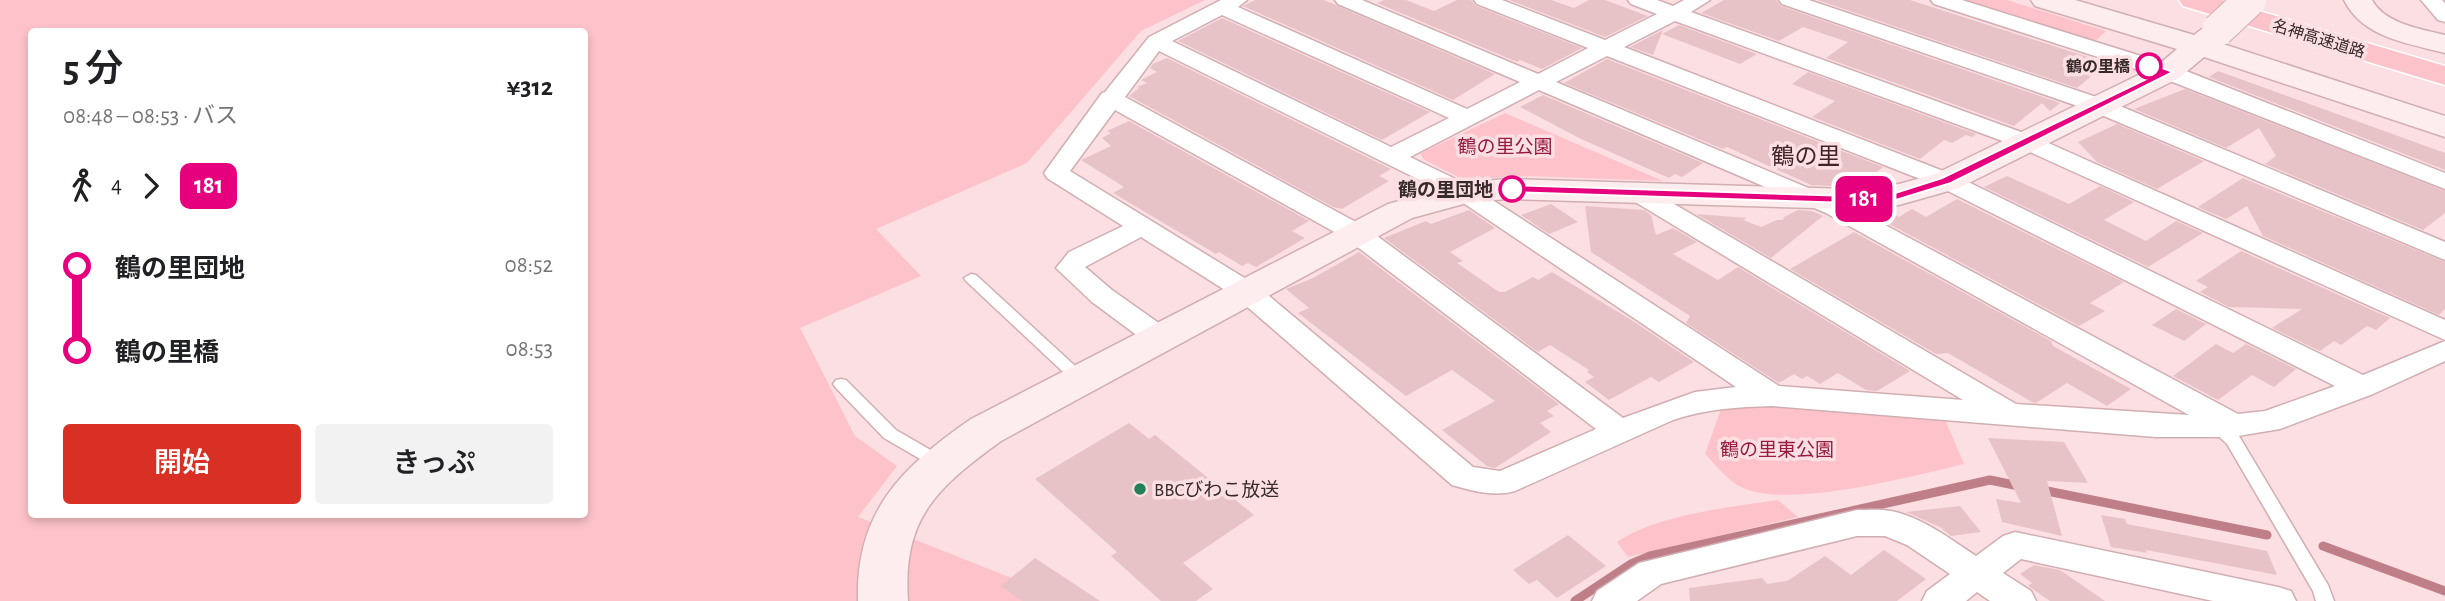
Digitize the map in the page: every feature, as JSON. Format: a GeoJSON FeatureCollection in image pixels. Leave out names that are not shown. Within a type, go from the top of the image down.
{"type":"FeatureCollection","features":[{"type":"Feature","properties":{"kind":"highway","name":"名神高速道路"},"geometry":{"type":"LineString","coordinates":[[2193,0],[2445,76]]}},
{"type":"Feature","properties":{"kind":"highway","name":"名神高速道路"},"geometry":{"type":"LineString","coordinates":[[2215,28],[2445,62]]}},
{"type":"Feature","properties":{"kind":"street"},"geometry":{"type":"LineString","coordinates":[[1345,0],[1847,215],[2224,426]]}},
{"type":"Feature","properties":{"kind":"street"},"geometry":{"type":"LineString","coordinates":[[1484,0],[1947,181],[2362,387]]}},
{"type":"Feature","properties":{"kind":"street"},"geometry":{"type":"LineString","coordinates":[[1638,0],[2027,142],[2445,331]]}},
{"type":"Feature","properties":{"kind":"street"},"geometry":{"type":"LineString","coordinates":[[1391,157],[1700,0]]}},
{"type":"Feature","properties":{"kind":"street"},"geometry":{"type":"LineString","coordinates":[[1789,0],[2100,106],[2445,251]]}},
{"type":"Feature","properties":{"kind":"street"},"geometry":{"type":"LineString","coordinates":[[1941,0],[2168,72],[2445,182]]}},
{"type":"Feature","properties":{"kind":"street"},"geometry":{"type":"LineString","coordinates":[[2045,0],[2215,28],[2445,127]]}},
{"type":"Feature","properties":{"kind":"street"},"geometry":{"type":"LineString","coordinates":[[2069,0],[2124,17]]}},
{"type":"Feature","properties":{"kind":"street"},"geometry":{"type":"LineString","coordinates":[[2094,0],[2215,28],[2292,60],[2445,108]]}},
{"type":"Feature","properties":{"kind":"street"},"geometry":{"type":"LineString","coordinates":[[883,601],[886,543],[910,495],[940,463],[986,430],[1408,208],[1465,193],[1532,188],[1811,198],[1896,197],[1947,181],[2168,72],[2250,0]]}},
{"type":"Feature","properties":{"kind":"street"},"geometry":{"type":"LineString","coordinates":[[2358,0],[2364,14],[2397,30],[2445,44]]}},
{"type":"Feature","properties":{"kind":"street"},"geometry":{"type":"LineString","coordinates":[[2431,0],[2445,16]]}},
{"type":"Feature","properties":{"kind":"street"},"geometry":{"type":"LineString","coordinates":[[1467,118],[1230,3],[1156,41],[1110,98],[1056,173],[1246,291],[1464,477],[1503,483],[1620,431],[1695,402],[1727,397],[1772,396],[2156,426],[2224,426],[2269,421],[2362,387],[2445,350]]}},
{"type":"Feature","properties":{"kind":"street"},"geometry":{"type":"LineString","coordinates":[[2397,30],[2445,37]]}},
{"type":"Feature","properties":{"kind":"street"},"geometry":{"type":"LineString","coordinates":[[1156,41],[1465,193],[1772,396]]}},
{"type":"Feature","properties":{"kind":"street"},"geometry":{"type":"LineString","coordinates":[[1110,98],[1356,233],[1620,431]]}},
{"type":"Feature","properties":{"kind":"street"},"geometry":{"type":"LineString","coordinates":[[1636,192],[2011,415]]}},
{"type":"Feature","properties":{"kind":"street"},"geometry":{"type":"LineString","coordinates":[[1142,226],[1079,258],[1070,268],[1102,296],[1160,338]]}},
{"type":"Feature","properties":{"kind":"street"},"geometry":{"type":"LineString","coordinates":[[1609,601],[1651,573],[1857,523],[1889,523],[1919,536],[2018,601]]}},
{"type":"Feature","properties":{"kind":"street"},"geometry":{"type":"LineString","coordinates":[[1940,601],[2015,545],[2278,601]]}},
{"type":"Feature","properties":{"kind":"lane"},"geometry":{"type":"LineString","coordinates":[[971,278],[1082,380]]}},
{"type":"Feature","properties":{"kind":"lane"},"geometry":{"type":"LineString","coordinates":[[841,384],[890,434],[940,463]]}},
{"type":"Feature","properties":{"kind":"lane"},"geometry":{"type":"LineString","coordinates":[[2224,426],[2322,590],[2325,601]]}},
{"type":"Feature","properties":{"kind":"green space"},"geometry":{"type":"Polygon","coordinates":[[[0,0],[1205,0],[1141,31],[1027,163],[876,229],[921,276],[800,328],[855,436],[897,466],[858,517],[1070,601],[0,601],[0,0]]]}},
{"type":"Feature","properties":{"kind":"green space"},"geometry":{"type":"Polygon","coordinates":[[[1952,0],[2007,0],[2106,31],[2092,44],[1952,0]]]}},
{"type":"Feature","properties":{"kind":"green space","name":"鶴の里公園"},"geometry":{"type":"Polygon","coordinates":[[[1505,113],[1663,181],[1528,176],[1468,179],[1458,177],[1423,159],[1421,153],[1505,113]]]}},
{"type":"Feature","properties":{"kind":"green space","name":"鶴の里東公園"},"geometry":{"type":"Polygon","coordinates":[[[1777,405],[1944,417],[1964,464],[1883,483],[1819,493],[1762,493],[1741,487],[1705,454],[1721,409],[1777,405]]]}},
{"type":"Feature","properties":{"kind":"green space"},"geometry":{"type":"Polygon","coordinates":[[[1778,500],[1798,517],[1628,557],[1617,542],[1652,525],[1672,519],[1778,500]]]}},
{"type":"Feature","properties":{"kind":"building"},"geometry":{"type":"Polygon","coordinates":[[[1255,0],[1324,0],[1495,74],[1453,100],[1243,6],[1255,0]]]}},
{"type":"Feature","properties":{"kind":"building"},"geometry":{"type":"Polygon","coordinates":[[[1384,0],[1406,0],[1434,11],[1457,0],[1471,0],[1476,6],[1582,48],[1542,69],[1520,60],[1517,62],[1377,3],[1384,0]]]}},
{"type":"Feature","properties":{"kind":"building"},"geometry":{"type":"Polygon","coordinates":[[[1509,0],[1551,0],[1574,8],[1589,0],[1605,0],[1648,16],[1605,37],[1509,0]]]}},
{"type":"Feature","properties":{"kind":"building"},"geometry":{"type":"Polygon","coordinates":[[[1724,0],[1776,0],[1781,6],[2060,103],[2050,111],[2042,103],[2014,126],[1826,58],[1848,42],[1803,27],[1779,41],[1701,13],[1724,0]]]}},
{"type":"Feature","properties":{"kind":"building"},"geometry":{"type":"Polygon","coordinates":[[[1817,0],[1910,0],[2107,63],[2077,88],[1817,0]]]}},
{"type":"Feature","properties":{"kind":"building"},"geometry":{"type":"Polygon","coordinates":[[[1222,18],[1430,112],[1382,140],[1178,41],[1222,18]]]}},
{"type":"Feature","properties":{"kind":"building"},"geometry":{"type":"Polygon","coordinates":[[[1679,25],[1757,54],[1740,64],[1662,34],[1679,25]]]}},
{"type":"Feature","properties":{"kind":"building"},"geometry":{"type":"Polygon","coordinates":[[[1663,30],[1653,55],[1630,47],[1663,30]]]}},
{"type":"Feature","properties":{"kind":"building"},"geometry":{"type":"Polygon","coordinates":[[[1167,58],[1391,169],[1379,176],[1389,181],[1342,209],[1333,207],[1129,96],[1139,88],[1137,87],[1147,83],[1141,80],[1157,72],[1150,68],[1153,64],[1167,58]]]}},
{"type":"Feature","properties":{"kind":"building"},"geometry":{"type":"Polygon","coordinates":[[[1607,59],[1883,167],[1866,181],[1848,174],[1831,186],[1811,185],[1727,147],[1723,149],[1564,83],[1607,59]]]}},
{"type":"Feature","properties":{"kind":"building"},"geometry":{"type":"Polygon","coordinates":[[[2218,71],[2445,153],[2445,170],[2209,77],[2218,71]]]}},
{"type":"Feature","properties":{"kind":"building"},"geometry":{"type":"Polygon","coordinates":[[[1808,72],[1976,134],[1972,137],[1966,135],[1952,143],[1944,140],[1920,159],[1812,117],[1835,101],[1792,84],[1808,72]]]}},
{"type":"Feature","properties":{"kind":"building"},"geometry":{"type":"Polygon","coordinates":[[[2185,89],[2445,191],[2445,213],[2423,230],[2265,164],[2276,156],[2259,128],[2226,148],[2134,109],[2185,89]]]}},
{"type":"Feature","properties":{"kind":"building"},"geometry":{"type":"Polygon","coordinates":[[[1543,95],[1703,163],[1682,177],[1675,174],[1669,178],[1579,138],[1520,107],[1543,95]]]}},
{"type":"Feature","properties":{"kind":"building"},"geometry":{"type":"Polygon","coordinates":[[[1129,121],[1309,221],[1292,231],[1305,238],[1256,267],[1248,263],[1242,266],[1219,252],[1216,254],[1113,193],[1124,187],[1081,160],[1111,146],[1102,138],[1111,133],[1107,131],[1129,121]]]}},
{"type":"Feature","properties":{"kind":"building"},"geometry":{"type":"Polygon","coordinates":[[[2117,124],[2204,161],[2157,189],[2097,162],[2078,142],[2117,124]]]}},
{"type":"Feature","properties":{"kind":"building"},"geometry":{"type":"Polygon","coordinates":[[[2007,176],[2069,204],[2100,186],[2134,202],[2104,220],[2146,241],[2176,221],[2203,233],[2148,267],[1984,187],[2007,176]]]}},
{"type":"Feature","properties":{"kind":"building"},"geometry":{"type":"Polygon","coordinates":[[[2243,178],[2445,262],[2445,309],[2439,315],[2263,236],[2247,206],[2226,219],[2198,207],[2243,178]]]}},
{"type":"Feature","properties":{"kind":"building"},"geometry":{"type":"Polygon","coordinates":[[[1957,199],[2124,282],[2090,303],[2105,311],[2079,326],[1878,218],[1890,212],[1899,217],[1912,209],[1926,217],[1957,199]]]}},
{"type":"Feature","properties":{"kind":"building"},"geometry":{"type":"Polygon","coordinates":[[[1551,204],[1578,222],[1549,234],[1521,215],[1551,204]]]}},
{"type":"Feature","properties":{"kind":"building"},"geometry":{"type":"Polygon","coordinates":[[[1585,206],[1644,210],[1651,215],[1656,235],[1673,228],[1697,242],[1673,254],[1718,280],[1738,267],[1910,371],[1877,391],[1866,390],[1838,373],[1820,384],[1807,376],[1802,379],[1794,374],[1779,383],[1686,323],[1690,316],[1591,252],[1585,206]]]}},
{"type":"Feature","properties":{"kind":"building"},"geometry":{"type":"Polygon","coordinates":[[[1469,210],[1495,228],[1450,252],[1463,261],[1457,263],[1499,292],[1505,292],[1533,277],[1538,280],[1552,272],[1694,362],[1659,382],[1651,377],[1609,400],[1585,382],[1594,377],[1587,372],[1589,370],[1550,345],[1538,352],[1384,238],[1426,221],[1431,224],[1469,210]]]}},
{"type":"Feature","properties":{"kind":"building"},"geometry":{"type":"Polygon","coordinates":[[[1798,210],[1812,211],[1823,216],[1771,258],[1696,214],[1747,218],[1743,220],[1761,227],[1783,220],[1798,210]]]}},
{"type":"Feature","properties":{"kind":"building"},"geometry":{"type":"Polygon","coordinates":[[[1854,232],[2051,341],[2053,346],[2131,389],[2107,406],[2067,383],[2036,403],[2032,402],[1948,353],[1936,354],[1790,269],[1854,232]]]}},
{"type":"Feature","properties":{"kind":"building"},"geometry":{"type":"Polygon","coordinates":[[[2241,251],[2390,318],[2376,330],[2367,326],[2341,345],[2334,341],[2320,351],[2272,328],[2302,309],[2229,307],[2200,292],[2208,287],[2196,281],[2241,251]]]}},
{"type":"Feature","properties":{"kind":"building"},"geometry":{"type":"Polygon","coordinates":[[[1359,252],[1559,404],[1547,411],[1554,416],[1540,423],[1551,432],[1495,468],[1487,466],[1442,430],[1495,401],[1452,370],[1406,396],[1298,313],[1309,308],[1286,289],[1313,278],[1359,252]]]}},
{"type":"Feature","properties":{"kind":"building"},"geometry":{"type":"Polygon","coordinates":[[[2176,309],[2206,324],[2184,341],[2152,325],[2176,309]]]}},
{"type":"Feature","properties":{"kind":"building"},"geometry":{"type":"Polygon","coordinates":[[[2216,344],[2233,353],[2246,344],[2296,369],[2274,387],[2252,375],[2218,400],[2173,376],[2216,344]]]}},
{"type":"Feature","properties":{"kind":"building","name":"BBCびわこ放送"},"geometry":{"type":"Polygon","coordinates":[[[1129,423],[1149,439],[1155,435],[1254,515],[1183,563],[1213,589],[1196,601],[1161,601],[1111,556],[1117,552],[1035,479],[1129,423]]]}},
{"type":"Feature","properties":{"kind":"building"},"geometry":{"type":"Polygon","coordinates":[[[1988,438],[2064,442],[2088,483],[2047,481],[2062,536],[2002,522],[1996,499],[2021,503],[1988,438]]]}},
{"type":"Feature","properties":{"kind":"building"},"geometry":{"type":"Polygon","coordinates":[[[1960,506],[1981,532],[1951,536],[1940,527],[1906,512],[1960,506]]]}},
{"type":"Feature","properties":{"kind":"building"},"geometry":{"type":"Polygon","coordinates":[[[2101,515],[2125,519],[2127,524],[2267,551],[2277,575],[2146,550],[2147,553],[2111,547],[2101,515]]]}},
{"type":"Feature","properties":{"kind":"building"},"geometry":{"type":"Polygon","coordinates":[[[1568,535],[1606,566],[1557,598],[1537,580],[1529,584],[1513,570],[1568,535]]]}},
{"type":"Feature","properties":{"kind":"building"},"geometry":{"type":"Polygon","coordinates":[[[1884,550],[1926,579],[1897,601],[1690,601],[1689,588],[1762,578],[1767,584],[1787,581],[1825,556],[1851,575],[1884,550]]]}},
{"type":"Feature","properties":{"kind":"building"},"geometry":{"type":"Polygon","coordinates":[[[1035,558],[1100,601],[1022,601],[1001,586],[1035,558]]]}},
{"type":"Feature","properties":{"kind":"building"},"geometry":{"type":"Polygon","coordinates":[[[2034,565],[2060,570],[2105,601],[2050,601],[2028,586],[2032,583],[2020,574],[2034,565]]]}},
{"type":"Feature","properties":{"kind":"waterway"},"geometry":{"type":"LineString","coordinates":[[1575,601],[1631,564],[1650,556],[1990,480],[2019,486]]}},
{"type":"Feature","properties":{"kind":"waterway"},"geometry":{"type":"LineString","coordinates":[[2042,490],[2267,535]]}},
{"type":"Feature","properties":{"kind":"waterway"},"geometry":{"type":"LineString","coordinates":[[2323,546],[2445,591]]}},
{"type":"Feature","properties":{"kind":"bus line","name":"181"},"geometry":{"type":"LineString","coordinates":[[1512,189],[1850,199],[1896,197],[1947,181],[2168,72],[2149,66]]}},
{"type":"Feature","properties":{"kind":"place","name":"鶴の里橋"},"geometry":{"type":"Point","coordinates":[2149,66]}},
{"type":"Feature","properties":{"kind":"place","name":"鶴の里団地"},"geometry":{"type":"Point","coordinates":[1512,189]}},
{"type":"Feature","properties":{"kind":"place","name":"BBCびわこ放送"},"geometry":{"type":"Point","coordinates":[1140,489]}},
{"type":"Feature","properties":{"kind":"district","name":"鶴の里"},"geometry":{"type":"Point","coordinates":[1806,156]}}]}
